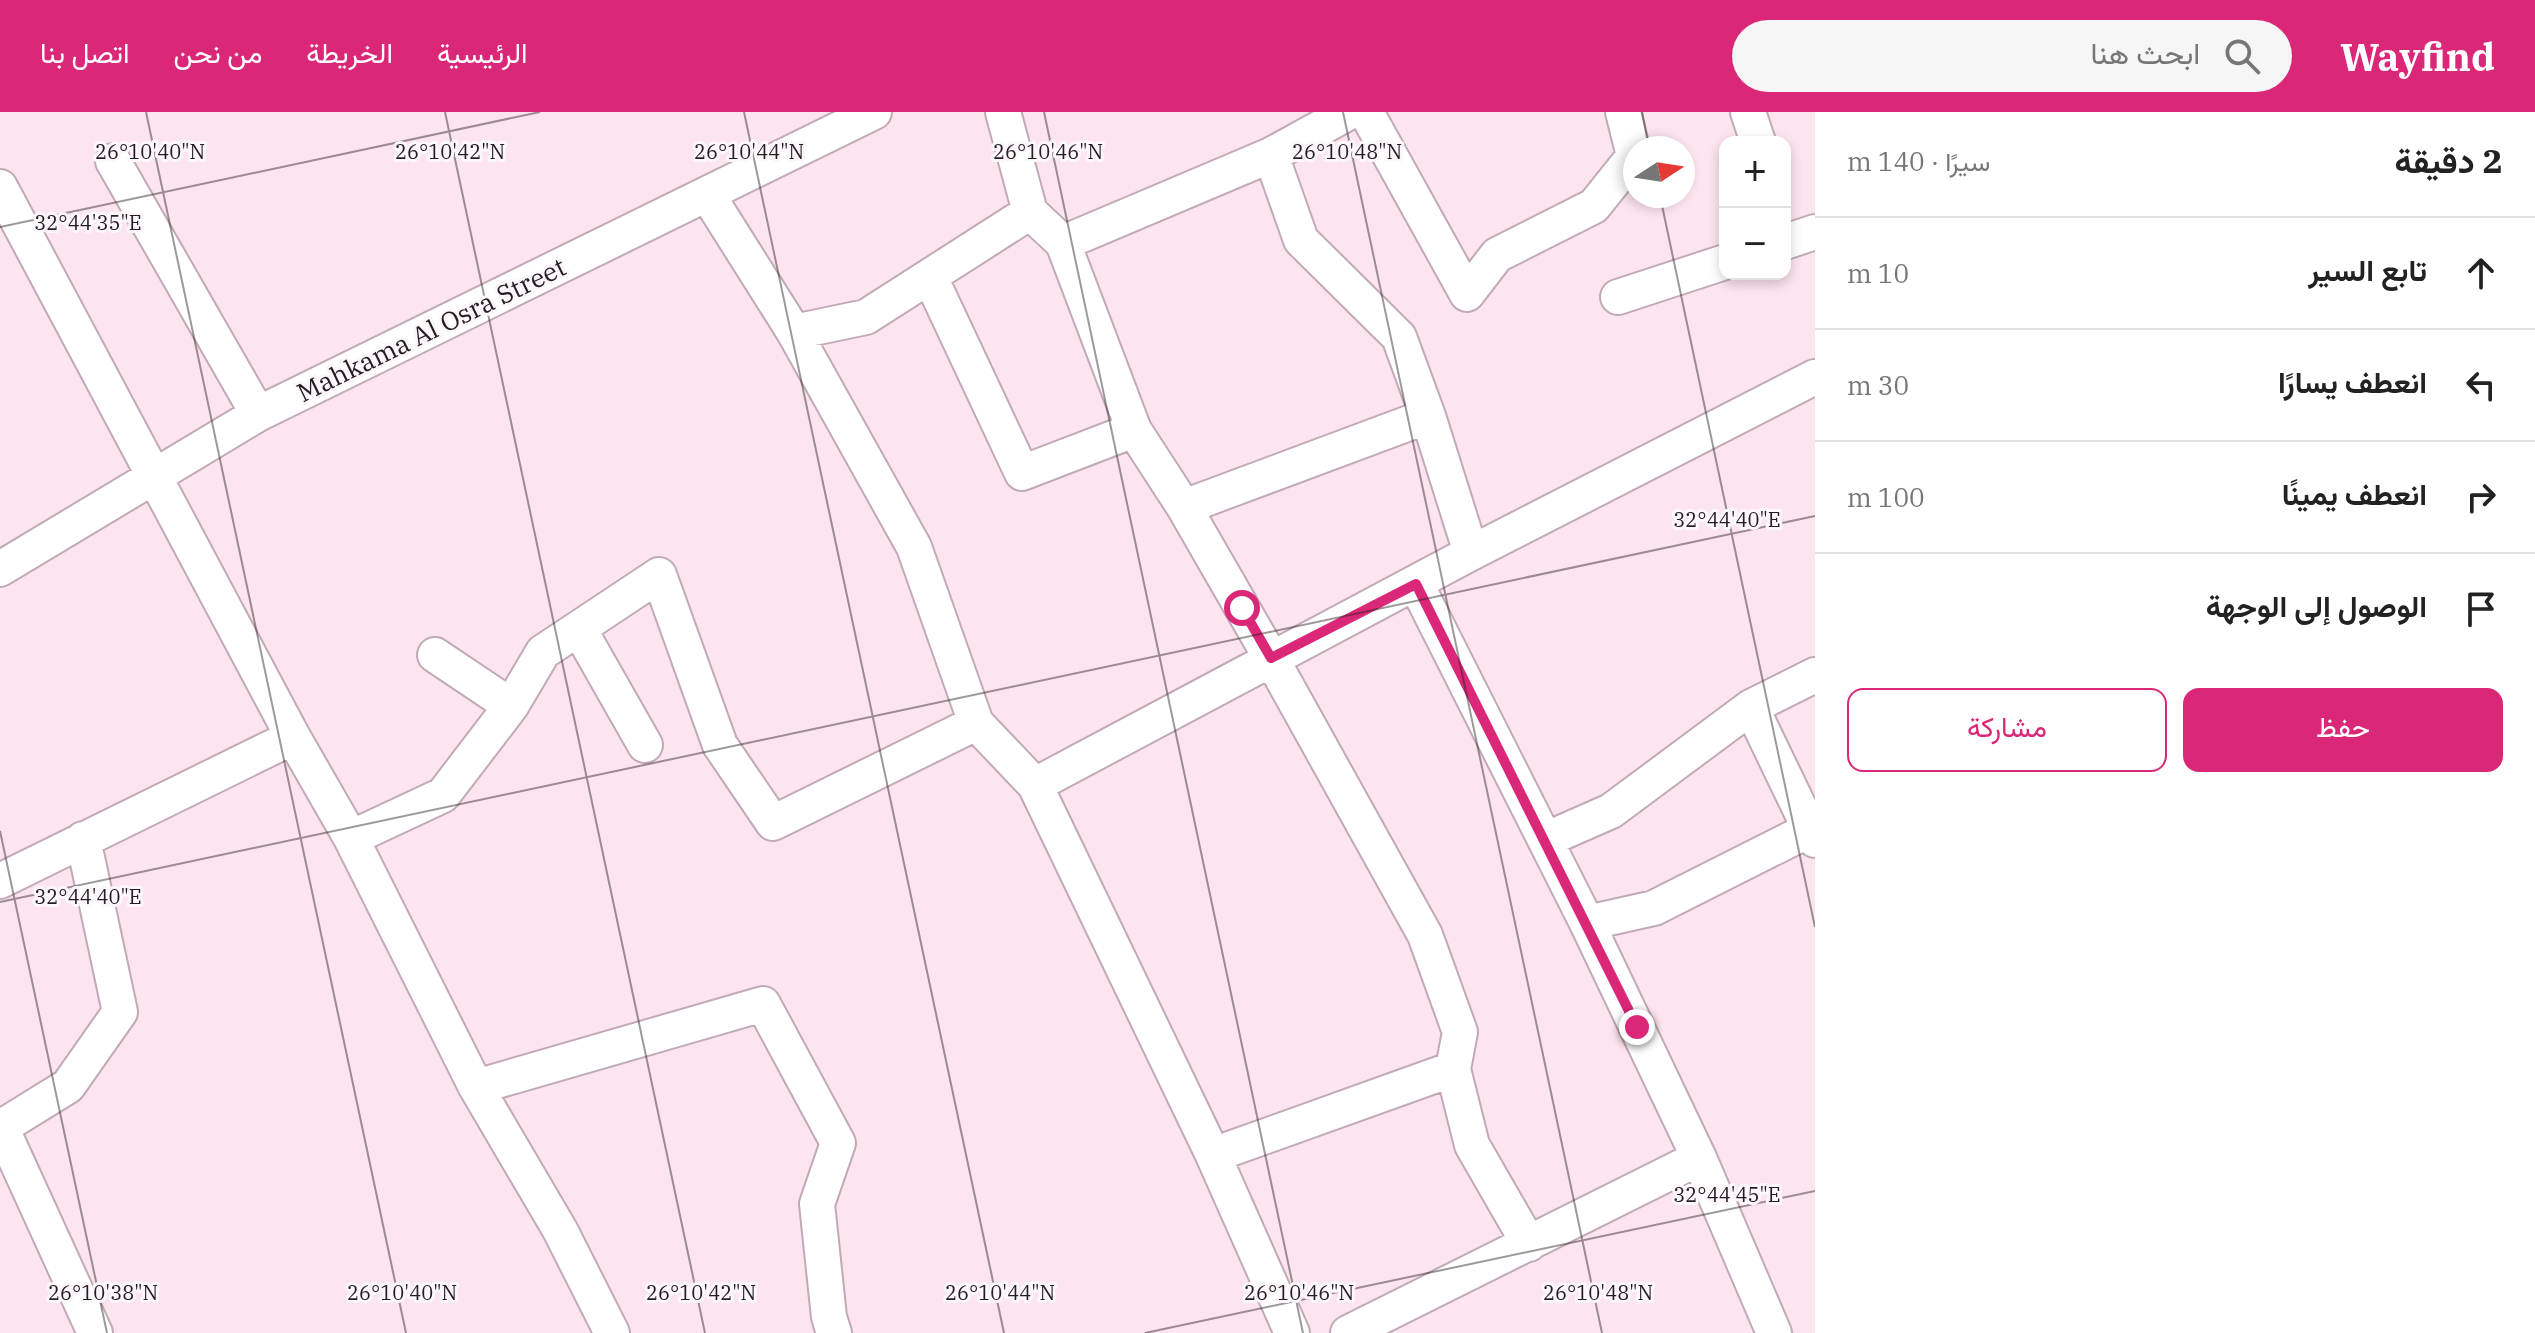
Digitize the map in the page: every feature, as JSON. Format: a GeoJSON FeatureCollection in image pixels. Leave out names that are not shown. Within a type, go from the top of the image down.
{"type":"FeatureCollection","features":[{"type":"Feature","properties":{"kind":"street","name":"Mahkama Al Osra Street"},"geometry":{"type":"LineString","coordinates":[[0,569],[258,414],[874,112]]}},
{"type":"Feature","properties":{"kind":"street"},"geometry":{"type":"LineString","coordinates":[[1003,112],[1030,212],[1063,243],[1134,430],[1184,507],[1425,935],[1460,1032],[1453,1069],[1472,1145],[1529,1244]]}},
{"type":"Feature","properties":{"kind":"street"},"geometry":{"type":"LineString","coordinates":[[1063,243],[1271,155],[1349,112]]}},
{"type":"Feature","properties":{"kind":"street"},"geometry":{"type":"LineString","coordinates":[[1366,112],[1467,294],[1497,255],[1594,206],[1634,156],[1623,112]]}},
{"type":"Feature","properties":{"kind":"street"},"geometry":{"type":"LineString","coordinates":[[1748,112],[1756,136]]}},
{"type":"Feature","properties":{"kind":"street"},"geometry":{"type":"LineString","coordinates":[[1271,155],[1301,240],[1399,337],[1428,416],[1471,553]]}},
{"type":"Feature","properties":{"kind":"street"},"geometry":{"type":"LineString","coordinates":[[113,161],[258,414]]}},
{"type":"Feature","properties":{"kind":"street"},"geometry":{"type":"LineString","coordinates":[[0,187],[293,737],[351,838],[476,1087],[560,1230],[612,1333]]}},
{"type":"Feature","properties":{"kind":"street"},"geometry":{"type":"LineString","coordinates":[[707,194],[794,332],[914,547],[976,723],[1035,785],[1213,1155],[1292,1333]]}},
{"type":"Feature","properties":{"kind":"street"},"geometry":{"type":"LineString","coordinates":[[794,332],[866,317],[1030,212]]}},
{"type":"Feature","properties":{"kind":"street"},"geometry":{"type":"LineString","coordinates":[[1618,297],[1719,264]]}},
{"type":"Feature","properties":{"kind":"street"},"geometry":{"type":"LineString","coordinates":[[930,277],[1022,473],[1134,430]]}},
{"type":"Feature","properties":{"kind":"street"},"geometry":{"type":"LineString","coordinates":[[1035,785],[1471,553],[1815,377]]}},
{"type":"Feature","properties":{"kind":"street"},"geometry":{"type":"LineString","coordinates":[[1184,507],[1428,416]]}},
{"type":"Feature","properties":{"kind":"street"},"geometry":{"type":"LineString","coordinates":[[351,838],[443,795],[511,706],[543,652],[659,575],[720,745],[773,823],[976,723]]}},
{"type":"Feature","properties":{"kind":"street"},"geometry":{"type":"LineString","coordinates":[[1416,584],[1587,923],[1699,1158],[1774,1333]]}},
{"type":"Feature","properties":{"kind":"street"},"geometry":{"type":"LineString","coordinates":[[579,629],[645,745]]}},
{"type":"Feature","properties":{"kind":"street"},"geometry":{"type":"LineString","coordinates":[[435,655],[511,706]]}},
{"type":"Feature","properties":{"kind":"street"},"geometry":{"type":"LineString","coordinates":[[1545,840],[1611,811],[1751,707],[1815,675]]}},
{"type":"Feature","properties":{"kind":"street"},"geometry":{"type":"LineString","coordinates":[[1587,923],[1654,908],[1812,835],[1751,707]]}},
{"type":"Feature","properties":{"kind":"street"},"geometry":{"type":"LineString","coordinates":[[0,881],[293,737]]}},
{"type":"Feature","properties":{"kind":"street"},"geometry":{"type":"LineString","coordinates":[[83,839],[120,1012],[68,1086],[1,1127],[95,1333]]}},
{"type":"Feature","properties":{"kind":"street"},"geometry":{"type":"LineString","coordinates":[[476,1087],[763,1004],[838,1143],[817,1204],[829,1317],[834,1333]]}},
{"type":"Feature","properties":{"kind":"street"},"geometry":{"type":"LineString","coordinates":[[1213,1155],[1453,1069]]}},
{"type":"Feature","properties":{"kind":"street"},"geometry":{"type":"LineString","coordinates":[[1348,1333],[1699,1158]]}},
{"type":"Feature","properties":{"kind":"route"},"geometry":{"type":"LineString","coordinates":[[1242,608],[1271,658],[1416,584],[1637,1027]]}}]}
